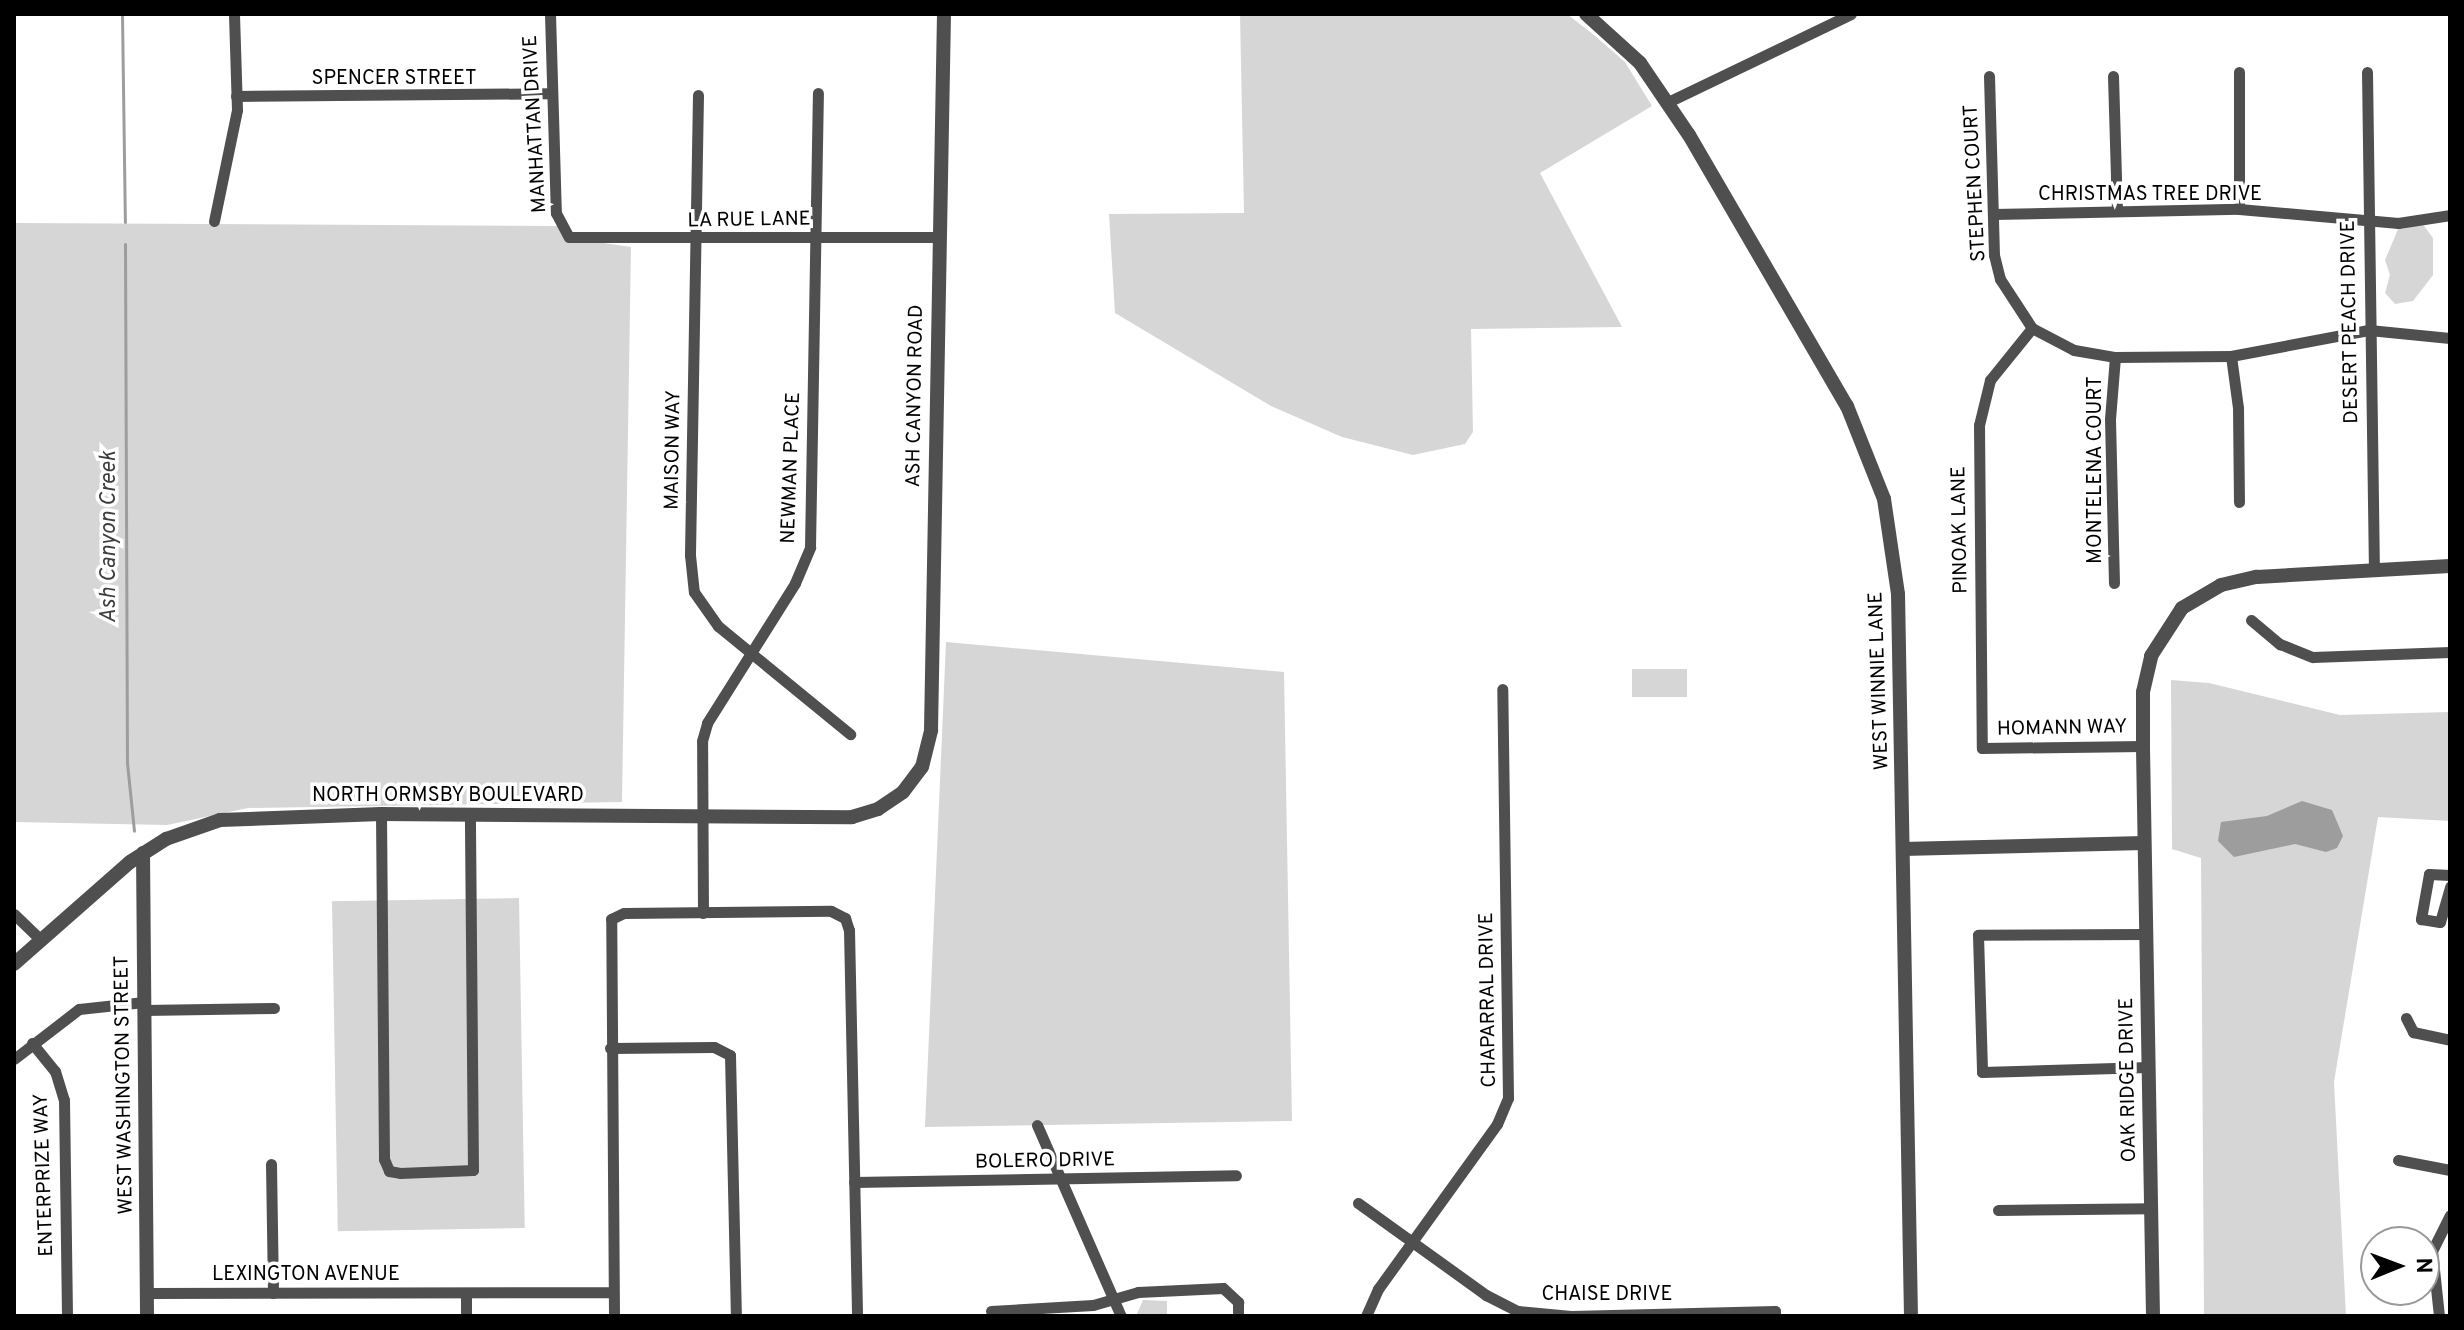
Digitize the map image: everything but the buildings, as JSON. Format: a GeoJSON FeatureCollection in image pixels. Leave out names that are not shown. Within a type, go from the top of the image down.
{"type":"FeatureCollection","features":[{"type":"Feature","properties":{"kind":"street"},"geometry":{"type":"LineString","coordinates":[[214,221],[236,96],[234,14]]}},
{"type":"Feature","properties":{"kind":"street","name":"MANHATTAN DRIVE"},"geometry":{"type":"LineString","coordinates":[[550,14],[556,213],[562,231]]}},
{"type":"Feature","properties":{"kind":"street","name":"ASH CANYON ROAD"},"geometry":{"type":"LineString","coordinates":[[917,777],[931,730],[944,14]]}},
{"type":"Feature","properties":{"kind":"street","name":"WEST WINNIE LANE"},"geometry":{"type":"LineString","coordinates":[[1586,14],[1640,63],[1668,102],[1847,406],[1884,499],[1896,565],[1911,1316]]}},
{"type":"Feature","properties":{"kind":"street"},"geometry":{"type":"LineString","coordinates":[[1668,102],[1851,14]]}},
{"type":"Feature","properties":{"kind":"street"},"geometry":{"type":"LineString","coordinates":[[2239,72],[2239,209]]}},
{"type":"Feature","properties":{"kind":"street","name":"DESERT PEACH DRIVE"},"geometry":{"type":"LineString","coordinates":[[2367,72],[2374,570]]}},
{"type":"Feature","properties":{"kind":"street","name":"STEPHEN COURT"},"geometry":{"type":"LineString","coordinates":[[1989,76],[1993,214],[2000,279],[2032,328]]}},
{"type":"Feature","properties":{"kind":"street"},"geometry":{"type":"LineString","coordinates":[[2113,76],[2117,211]]}},
{"type":"Feature","properties":{"kind":"street","name":"SPENCER STREET"},"geometry":{"type":"LineString","coordinates":[[236,96],[550,93]]}},
{"type":"Feature","properties":{"kind":"street","name":"NEWMAN PLACE"},"geometry":{"type":"LineString","coordinates":[[703,913],[701,816],[704,732],[795,583],[810,547],[818,93]]}},
{"type":"Feature","properties":{"kind":"street","name":"MAISON WAY"},"geometry":{"type":"LineString","coordinates":[[698,95],[690,578],[706,614],[850,734]]}},
{"type":"Feature","properties":{"kind":"street","name":"CHRISTMAS TREE DRIVE"},"geometry":{"type":"LineString","coordinates":[[1993,214],[2239,209],[2367,222],[2450,215]]}},
{"type":"Feature","properties":{"kind":"street","name":"LA RUE LANE"},"geometry":{"type":"LineString","coordinates":[[562,231],[583,240],[938,237]]}},
{"type":"Feature","properties":{"kind":"street"},"geometry":{"type":"LineString","coordinates":[[2032,328],[2074,350],[2115,357],[2231,356],[2369,330],[2450,338]]}},
{"type":"Feature","properties":{"kind":"street","name":"PINOAK LANE"},"geometry":{"type":"LineString","coordinates":[[1982,748],[1979,425],[1990,380],[2032,328]]}},
{"type":"Feature","properties":{"kind":"street"},"geometry":{"type":"LineString","coordinates":[[2231,356],[2238,408],[2239,502]]}},
{"type":"Feature","properties":{"kind":"street","name":"MONTELENA COURT"},"geometry":{"type":"LineString","coordinates":[[2114,583],[2110,419],[2115,357]]}},
{"type":"Feature","properties":{"kind":"street"},"geometry":{"type":"LineString","coordinates":[[1903,849],[2144,843],[2145,672],[2158,640],[2182,608],[2221,585],[2257,577],[2450,566]]}},
{"type":"Feature","properties":{"kind":"street"},"geometry":{"type":"LineString","coordinates":[[2251,620],[2280,644],[2313,657],[2450,652]]}},
{"type":"Feature","properties":{"kind":"street","name":"CHAPARRAL DRIVE"},"geometry":{"type":"LineString","coordinates":[[1366,1316],[1378,1289],[1497,1124],[1508,1098],[1502,689]]}},
{"type":"Feature","properties":{"kind":"street","name":"HOMANN WAY"},"geometry":{"type":"LineString","coordinates":[[1982,748],[2143,746]]}},
{"type":"Feature","properties":{"kind":"street","name":"NORTH ORMSBY BOULEVARD"},"geometry":{"type":"LineString","coordinates":[[14,964],[143,853],[220,820],[381,814],[852,817],[890,803],[917,777]]}},
{"type":"Feature","properties":{"kind":"street"},"geometry":{"type":"LineString","coordinates":[[381,814],[384,1159],[389,1171],[400,1173],[473,1170],[470,815]]}},
{"type":"Feature","properties":{"kind":"street","name":"OAK RIDGE DRIVE"},"geometry":{"type":"LineString","coordinates":[[2144,843],[2153,1316]]}},
{"type":"Feature","properties":{"kind":"street","name":"WEST WASHINGTON STREET"},"geometry":{"type":"LineString","coordinates":[[143,853],[147,1316]]}},
{"type":"Feature","properties":{"kind":"street"},"geometry":{"type":"LineString","coordinates":[[2450,875],[2429,874],[2421,919],[2440,922],[2450,886]]}},
{"type":"Feature","properties":{"kind":"street"},"geometry":{"type":"LineString","coordinates":[[614,1316],[611,919],[624,913],[831,911],[845,918],[857,1316]]}},
{"type":"Feature","properties":{"kind":"street"},"geometry":{"type":"LineString","coordinates":[[14,914],[41,940]]}},
{"type":"Feature","properties":{"kind":"street"},"geometry":{"type":"LineString","coordinates":[[2145,934],[1978,935],[1982,1072],[2148,1067]]}},
{"type":"Feature","properties":{"kind":"street"},"geometry":{"type":"LineString","coordinates":[[14,1059],[79,1009],[144,1006],[274,1008]]}},
{"type":"Feature","properties":{"kind":"street"},"geometry":{"type":"LineString","coordinates":[[2406,1018],[2413,1032],[2450,1040]]}},
{"type":"Feature","properties":{"kind":"street","name":"ENTERPRIZE WAY"},"geometry":{"type":"LineString","coordinates":[[32,1043],[55,1071],[64,1100],[67,1316]]}},
{"type":"Feature","properties":{"kind":"street"},"geometry":{"type":"LineString","coordinates":[[610,1048],[714,1047],[730,1055],[736,1316]]}},
{"type":"Feature","properties":{"kind":"street"},"geometry":{"type":"LineString","coordinates":[[1037,1125],[1121,1316]]}},
{"type":"Feature","properties":{"kind":"street"},"geometry":{"type":"LineString","coordinates":[[2398,1160],[2450,1170]]}},
{"type":"Feature","properties":{"kind":"street"},"geometry":{"type":"LineString","coordinates":[[271,1164],[273,1293]]}},
{"type":"Feature","properties":{"kind":"street","name":"BOLERO DRIVE"},"geometry":{"type":"LineString","coordinates":[[854,1182],[1236,1175]]}},
{"type":"Feature","properties":{"kind":"street","name":"CHAISE DRIVE"},"geometry":{"type":"LineString","coordinates":[[1358,1203],[1486,1295],[1518,1311],[1571,1316],[1775,1314]]}},
{"type":"Feature","properties":{"kind":"street"},"geometry":{"type":"LineString","coordinates":[[1998,1210],[2151,1208]]}},
{"type":"Feature","properties":{"kind":"street"},"geometry":{"type":"LineString","coordinates":[[2439,1316],[2432,1251],[2450,1215]]}},
{"type":"Feature","properties":{"kind":"street"},"geometry":{"type":"LineString","coordinates":[[991,1311],[1093,1305],[1138,1292],[1223,1288],[1238,1302],[1238,1316]]}},
{"type":"Feature","properties":{"kind":"street","name":"LEXINGTON AVENUE"},"geometry":{"type":"LineString","coordinates":[[147,1293],[613,1292]]}},
{"type":"Feature","properties":{"kind":"street"},"geometry":{"type":"LineString","coordinates":[[466,1293],[466,1316]]}},
{"type":"Feature","properties":{"kind":"shaded area"},"geometry":{"type":"Polygon","coordinates":[[[1240,14],[1567,14],[1594,35],[1625,62],[1652,106],[1540,173],[1622,327],[1471,329],[1473,432],[1465,444],[1413,455],[1342,437],[1271,406],[1115,313],[1109,214],[1244,213],[1240,14]]]}},
{"type":"Feature","properties":{"kind":"shaded area"},"geometry":{"type":"Polygon","coordinates":[[[14,223],[559,226],[583,240],[631,247],[622,802],[248,808],[167,825],[14,822],[14,223]]]}},
{"type":"Feature","properties":{"kind":"shaded area"},"geometry":{"type":"Polygon","coordinates":[[[2422,223],[2433,238],[2433,275],[2413,301],[2395,304],[2385,293],[2390,275],[2385,260],[2399,227],[2422,223]]]}},
{"type":"Feature","properties":{"kind":"shaded area"},"geometry":{"type":"Polygon","coordinates":[[[946,642],[1284,672],[1292,1121],[925,1127],[946,642]]]}},
{"type":"Feature","properties":{"kind":"shaded area"},"geometry":{"type":"Polygon","coordinates":[[[1632,669],[1687,669],[1687,697],[1632,697],[1632,669]]]}},
{"type":"Feature","properties":{"kind":"shaded area"},"geometry":{"type":"Polygon","coordinates":[[[2171,680],[2209,683],[2340,715],[2450,712],[2450,821],[2378,817],[2334,1082],[2346,1316],[2204,1316],[2201,858],[2172,849],[2171,680]]]}},
{"type":"Feature","properties":{"kind":"shaded area"},"geometry":{"type":"Polygon","coordinates":[[[2302,801],[2332,810],[2343,836],[2337,848],[2326,852],[2295,844],[2234,857],[2218,841],[2221,822],[2267,816],[2302,801]]]}},
{"type":"Feature","properties":{"kind":"shaded area"},"geometry":{"type":"Polygon","coordinates":[[[519,898],[525,1228],[338,1231],[332,901],[519,898]]]}},
{"type":"Feature","properties":{"kind":"shaded area"},"geometry":{"type":"Polygon","coordinates":[[[1143,1300],[1167,1301],[1167,1316],[1136,1316],[1143,1300]]]}},
{"type":"Feature","properties":{"kind":"waterway","name":"Ash Canyon Creek"},"geometry":{"type":"LineString","coordinates":[[122,14],[125,222]]}},
{"type":"Feature","properties":{"kind":"waterway","name":"Ash Canyon Creek"},"geometry":{"type":"LineString","coordinates":[[125,244],[127,763],[134,831]]}}]}
